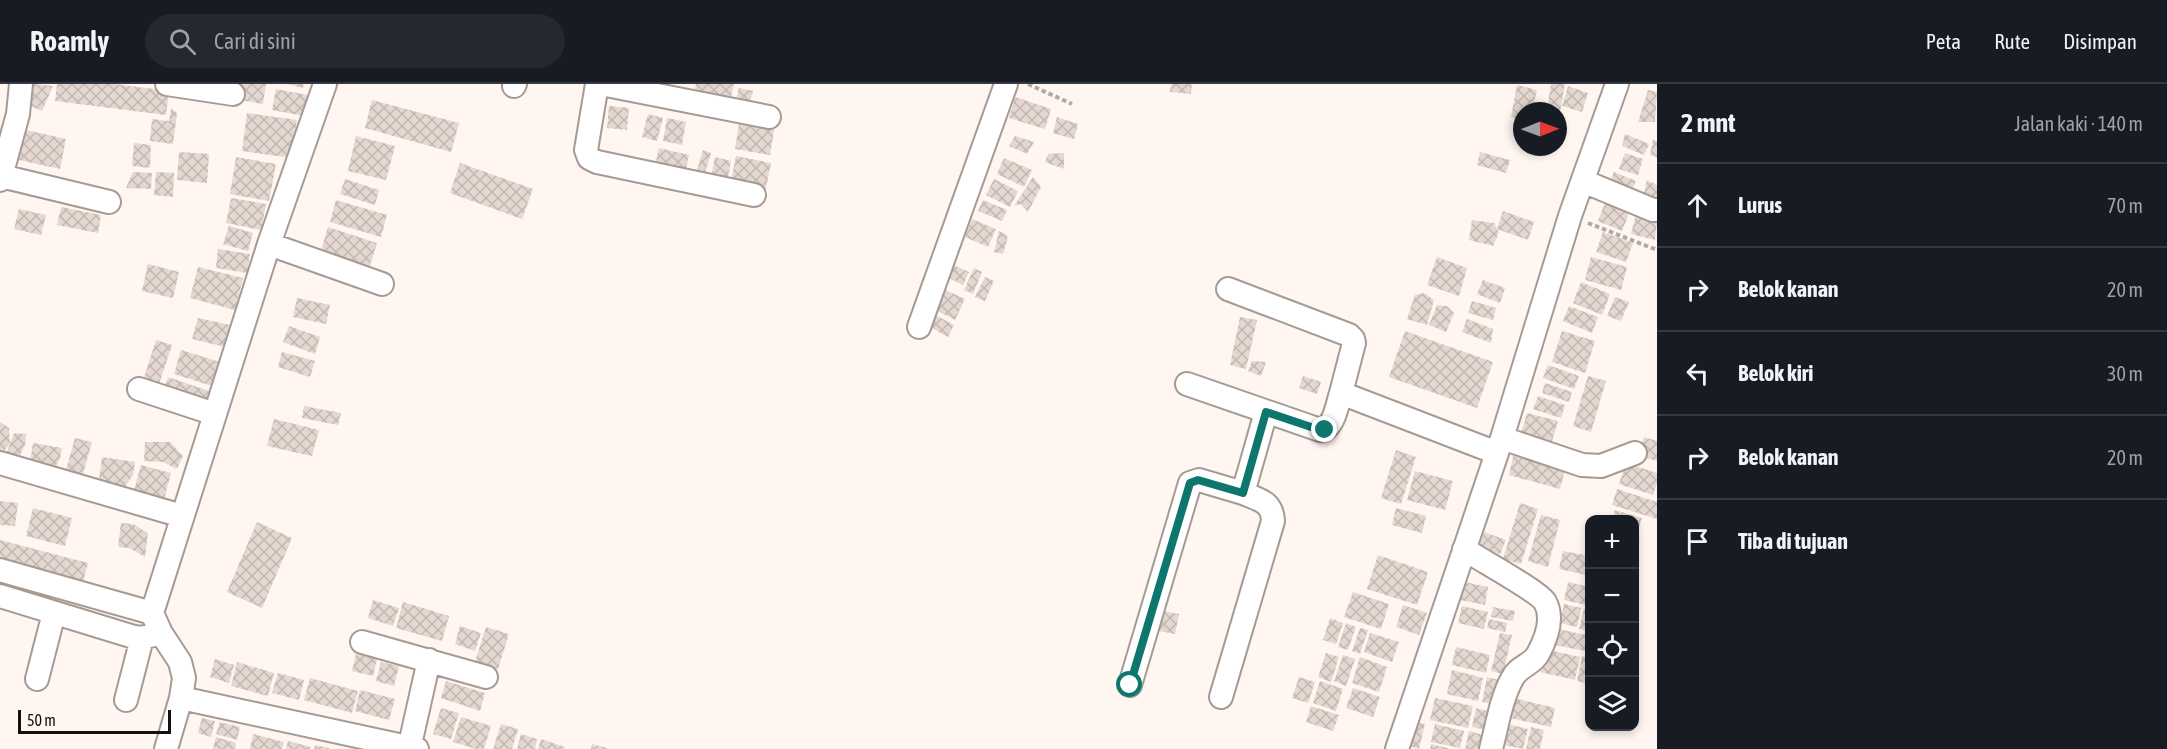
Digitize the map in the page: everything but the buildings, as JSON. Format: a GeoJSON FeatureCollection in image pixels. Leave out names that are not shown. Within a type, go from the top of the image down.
{"type":"FeatureCollection","features":[{"type":"Feature","properties":{"kind":"street"},"geometry":{"type":"LineString","coordinates":[[21,84],[18,114],[1,178],[109,202]]}},
{"type":"Feature","properties":{"kind":"street"},"geometry":{"type":"LineString","coordinates":[[167,84],[233,94]]}},
{"type":"Feature","properties":{"kind":"street"},"geometry":{"type":"LineString","coordinates":[[126,700],[152,628],[182,516],[268,244],[324,84]]}},
{"type":"Feature","properties":{"kind":"street"},"geometry":{"type":"LineString","coordinates":[[754,195],[597,162],[589,158],[586,150],[599,84],[769,117]]}},
{"type":"Feature","properties":{"kind":"street"},"geometry":{"type":"LineString","coordinates":[[919,327],[1006,84]]}},
{"type":"Feature","properties":{"kind":"street"},"geometry":{"type":"LineString","coordinates":[[1397,749],[1500,446],[1570,216],[1617,84]]}},
{"type":"Feature","properties":{"kind":"street"},"geometry":{"type":"LineString","coordinates":[[1583,181],[1657,210]]}},
{"type":"Feature","properties":{"kind":"street"},"geometry":{"type":"LineString","coordinates":[[268,244],[382,284]]}},
{"type":"Feature","properties":{"kind":"street"},"geometry":{"type":"LineString","coordinates":[[1187,384],[1320,430],[1325,430],[1330,425],[1341,393],[1354,343],[1353,339],[1349,335],[1228,289]]}},
{"type":"Feature","properties":{"kind":"street"},"geometry":{"type":"LineString","coordinates":[[139,389],[215,414]]}},
{"type":"Feature","properties":{"kind":"street"},"geometry":{"type":"LineString","coordinates":[[1341,393],[1500,446],[1582,465],[1601,466],[1635,453]]}},
{"type":"Feature","properties":{"kind":"street"},"geometry":{"type":"LineString","coordinates":[[1243,493],[1266,412]]}},
{"type":"Feature","properties":{"kind":"street"},"geometry":{"type":"LineString","coordinates":[[0,463],[182,516]]}},
{"type":"Feature","properties":{"kind":"street"},"geometry":{"type":"LineString","coordinates":[[1130,685],[1190,483],[1198,480],[1243,493],[1268,504],[1273,511],[1273,521],[1221,697]]}},
{"type":"Feature","properties":{"kind":"street"},"geometry":{"type":"LineString","coordinates":[[1464,549],[1544,600],[1550,616],[1539,653],[1519,668],[1508,687],[1491,749]]}},
{"type":"Feature","properties":{"kind":"street"},"geometry":{"type":"LineString","coordinates":[[0,570],[152,628],[180,662],[186,699],[183,749]]}},
{"type":"Feature","properties":{"kind":"street"},"geometry":{"type":"LineString","coordinates":[[0,596],[54,613],[152,628]]}},
{"type":"Feature","properties":{"kind":"street"},"geometry":{"type":"LineString","coordinates":[[37,679],[54,613]]}},
{"type":"Feature","properties":{"kind":"street"},"geometry":{"type":"LineString","coordinates":[[362,642],[486,677]]}},
{"type":"Feature","properties":{"kind":"street"},"geometry":{"type":"LineString","coordinates":[[186,699],[412,748],[429,660]]}},
{"type":"Feature","properties":{"kind":"street"},"geometry":{"type":"LineString","coordinates":[[166,749],[186,699]]}},
{"type":"Feature","properties":{"kind":"path"},"geometry":{"type":"LineString","coordinates":[[1028,84],[1072,104]]}},
{"type":"Feature","properties":{"kind":"path"},"geometry":{"type":"LineString","coordinates":[[1570,216],[1657,250]]}},
{"type":"Feature","properties":{"kind":"route"},"geometry":{"type":"LineString","coordinates":[[1130,685],[1190,483],[1198,480],[1243,493],[1266,412],[1325,430]]}}]}
